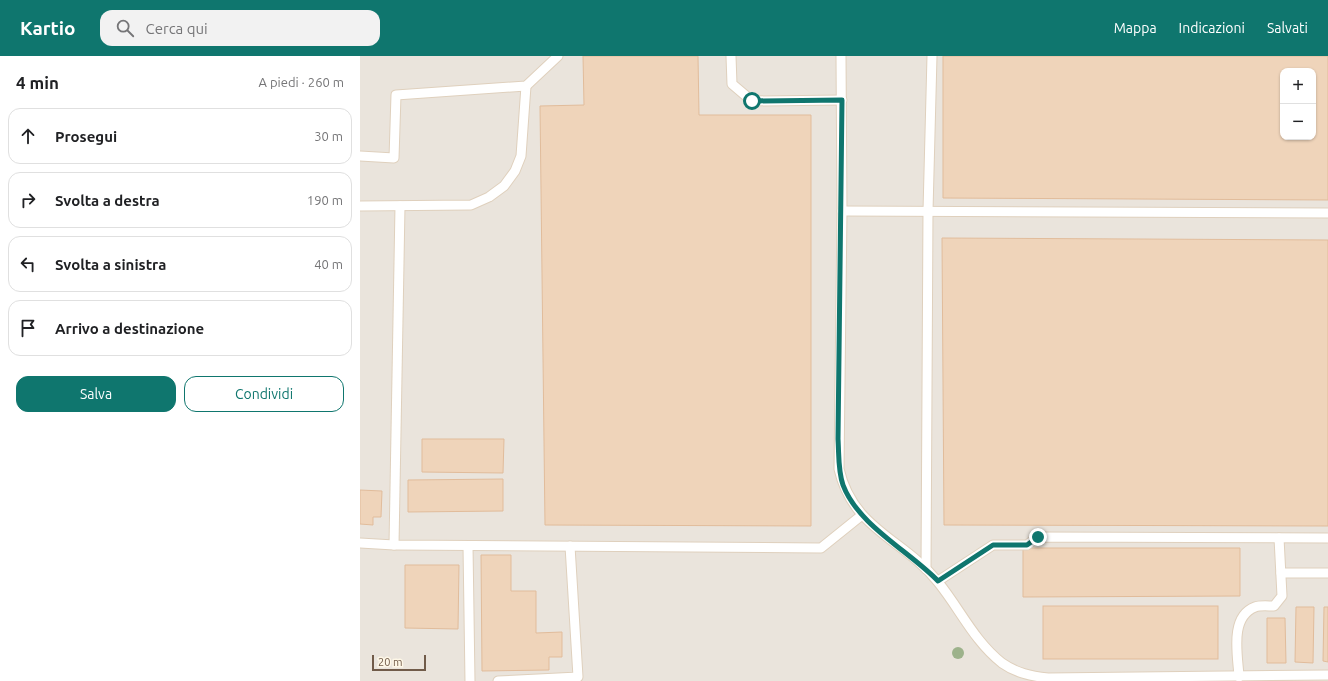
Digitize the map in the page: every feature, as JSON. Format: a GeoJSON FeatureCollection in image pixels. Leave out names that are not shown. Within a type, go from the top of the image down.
{"type":"FeatureCollection","features":[{"type":"Feature","properties":{"kind":"lane"},"geometry":{"type":"LineString","coordinates":[[360,156],[394,158],[396,95],[526,86],[558,56]]}},
{"type":"Feature","properties":{"kind":"lane"},"geometry":{"type":"LineString","coordinates":[[731,56],[732,84],[752,101],[842,100]]}},
{"type":"Feature","properties":{"kind":"lane"},"geometry":{"type":"LineString","coordinates":[[840,56],[842,100],[842,211],[839,470],[843,485],[850,500],[862,515],[938,581],[977,638],[993,655],[1012,670],[1028,676],[1048,678],[1239,678],[1328,675]]}},
{"type":"Feature","properties":{"kind":"lane"},"geometry":{"type":"LineString","coordinates":[[926,569],[928,211],[932,56]]}},
{"type":"Feature","properties":{"kind":"lane"},"geometry":{"type":"LineString","coordinates":[[360,206],[471,205],[489,197],[504,186],[515,170],[521,156],[526,86]]}},
{"type":"Feature","properties":{"kind":"lane"},"geometry":{"type":"LineString","coordinates":[[394,545],[400,206]]}},
{"type":"Feature","properties":{"kind":"lane"},"geometry":{"type":"LineString","coordinates":[[842,211],[1328,213]]}},
{"type":"Feature","properties":{"kind":"lane"},"geometry":{"type":"LineString","coordinates":[[360,543],[468,546],[821,548],[862,515]]}},
{"type":"Feature","properties":{"kind":"lane"},"geometry":{"type":"LineString","coordinates":[[938,581],[993,545],[1027,545],[1038,537],[1328,538]]}},
{"type":"Feature","properties":{"kind":"lane"},"geometry":{"type":"LineString","coordinates":[[1239,678],[1239,624],[1245,614],[1256,607],[1274,606],[1282,596],[1279,538]]}},
{"type":"Feature","properties":{"kind":"lane"},"geometry":{"type":"LineString","coordinates":[[468,546],[470,681]]}},
{"type":"Feature","properties":{"kind":"lane"},"geometry":{"type":"LineString","coordinates":[[498,681],[578,677],[570,546]]}},
{"type":"Feature","properties":{"kind":"lane"},"geometry":{"type":"LineString","coordinates":[[1281,573],[1328,573]]}},
{"type":"Feature","properties":{"kind":"shaded area"},"geometry":{"type":"Polygon","coordinates":[[[360,56],[1328,56],[1328,681],[360,681],[360,56]]]}},
{"type":"Feature","properties":{"kind":"building"},"geometry":{"type":"Polygon","coordinates":[[[583,56],[698,56],[699,115],[811,115],[811,526],[545,525],[540,106],[584,105],[583,56]]]}},
{"type":"Feature","properties":{"kind":"building"},"geometry":{"type":"Polygon","coordinates":[[[943,56],[1328,56],[1328,200],[943,198],[943,56]]]}},
{"type":"Feature","properties":{"kind":"building"},"geometry":{"type":"Polygon","coordinates":[[[942,238],[1328,240],[1328,526],[944,525],[942,238]]]}},
{"type":"Feature","properties":{"kind":"building"},"geometry":{"type":"Polygon","coordinates":[[[422,439],[504,439],[503,473],[422,472],[422,439]]]}},
{"type":"Feature","properties":{"kind":"building"},"geometry":{"type":"Polygon","coordinates":[[[503,479],[503,511],[408,512],[408,480],[503,479]]]}},
{"type":"Feature","properties":{"kind":"building"},"geometry":{"type":"Polygon","coordinates":[[[360,490],[382,491],[381,517],[373,517],[373,525],[360,524],[360,490]]]}},
{"type":"Feature","properties":{"kind":"building"},"geometry":{"type":"Polygon","coordinates":[[[1023,548],[1240,548],[1240,596],[1023,597],[1023,548]]]}},
{"type":"Feature","properties":{"kind":"building"},"geometry":{"type":"Polygon","coordinates":[[[481,555],[511,555],[511,591],[536,591],[536,633],[562,632],[562,657],[549,657],[549,670],[482,671],[481,555]]]}},
{"type":"Feature","properties":{"kind":"building"},"geometry":{"type":"Polygon","coordinates":[[[405,565],[459,565],[458,629],[405,628],[405,565]]]}},
{"type":"Feature","properties":{"kind":"building"},"geometry":{"type":"Polygon","coordinates":[[[1043,606],[1218,606],[1218,659],[1043,659],[1043,606]]]}},
{"type":"Feature","properties":{"kind":"building"},"geometry":{"type":"Polygon","coordinates":[[[1296,607],[1314,607],[1313,663],[1295,662],[1296,607]]]}},
{"type":"Feature","properties":{"kind":"building"},"geometry":{"type":"Polygon","coordinates":[[[1324,607],[1328,607],[1328,662],[1323,661],[1324,607]]]}},
{"type":"Feature","properties":{"kind":"building"},"geometry":{"type":"Polygon","coordinates":[[[1267,618],[1285,618],[1286,663],[1267,663],[1267,618]]]}},
{"type":"Feature","properties":{"kind":"route"},"geometry":{"type":"LineString","coordinates":[[752,101],[842,100],[842,211],[838,439],[839,470],[843,485],[850,500],[860,513],[938,581],[993,545],[1027,545],[1038,537]]}}]}
